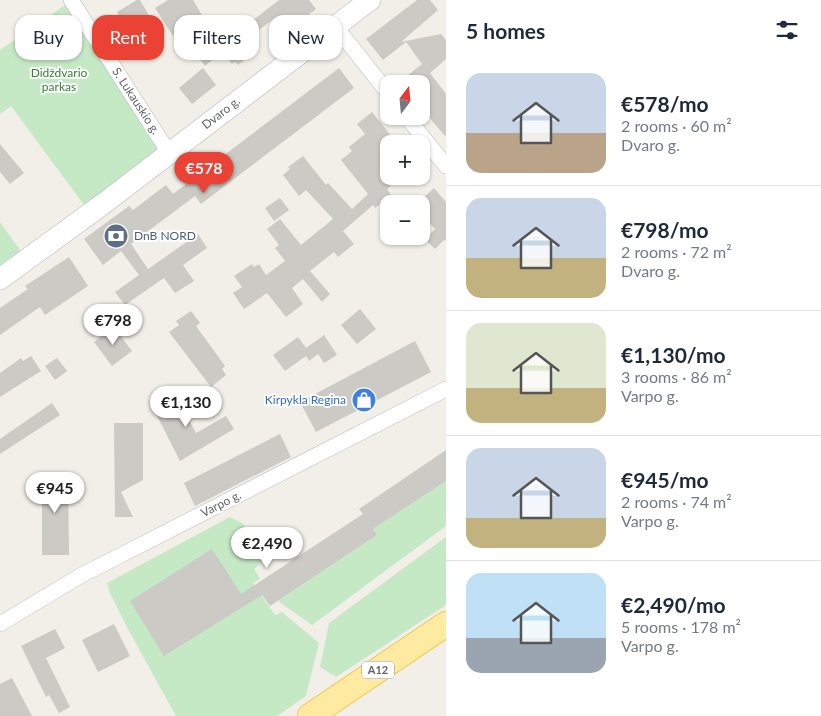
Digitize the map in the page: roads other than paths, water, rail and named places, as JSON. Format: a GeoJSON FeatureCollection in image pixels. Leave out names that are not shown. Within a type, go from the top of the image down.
{"type":"FeatureCollection","features":[{"type":"Feature","properties":{"kind":"highway","name":"A12"},"geometry":{"type":"LineString","coordinates":[[310,716],[446,624]]}},
{"type":"Feature","properties":{"kind":"main road","name":"Dvaro g."},"geometry":{"type":"LineString","coordinates":[[342,20],[362,2]]}},
{"type":"Feature","properties":{"kind":"main road","name":"Dvaro g."},"geometry":{"type":"LineString","coordinates":[[0,280],[291,60]]}},
{"type":"Feature","properties":{"kind":"street","name":"S. Lukauskio g."},"geometry":{"type":"LineString","coordinates":[[71,0],[169,153]]}},
{"type":"Feature","properties":{"kind":"street"},"geometry":{"type":"LineString","coordinates":[[342,35],[380,83]]}},
{"type":"Feature","properties":{"kind":"street"},"geometry":{"type":"LineString","coordinates":[[413,125],[446,166]]}},
{"type":"Feature","properties":{"kind":"street","name":"Varpo g."},"geometry":{"type":"LineString","coordinates":[[0,624],[80,576],[446,389]]}},
{"type":"Feature","properties":{"kind":"place","name":"DnB NORD"},"geometry":{"type":"Point","coordinates":[116,236]}},
{"type":"Feature","properties":{"kind":"place","name":"Kirpykla Regina"},"geometry":{"type":"Point","coordinates":[364,400]}},
{"type":"Feature","properties":{"kind":"park label","name":"Didždvario parkas"},"geometry":{"type":"Point","coordinates":[59,80]}}]}
